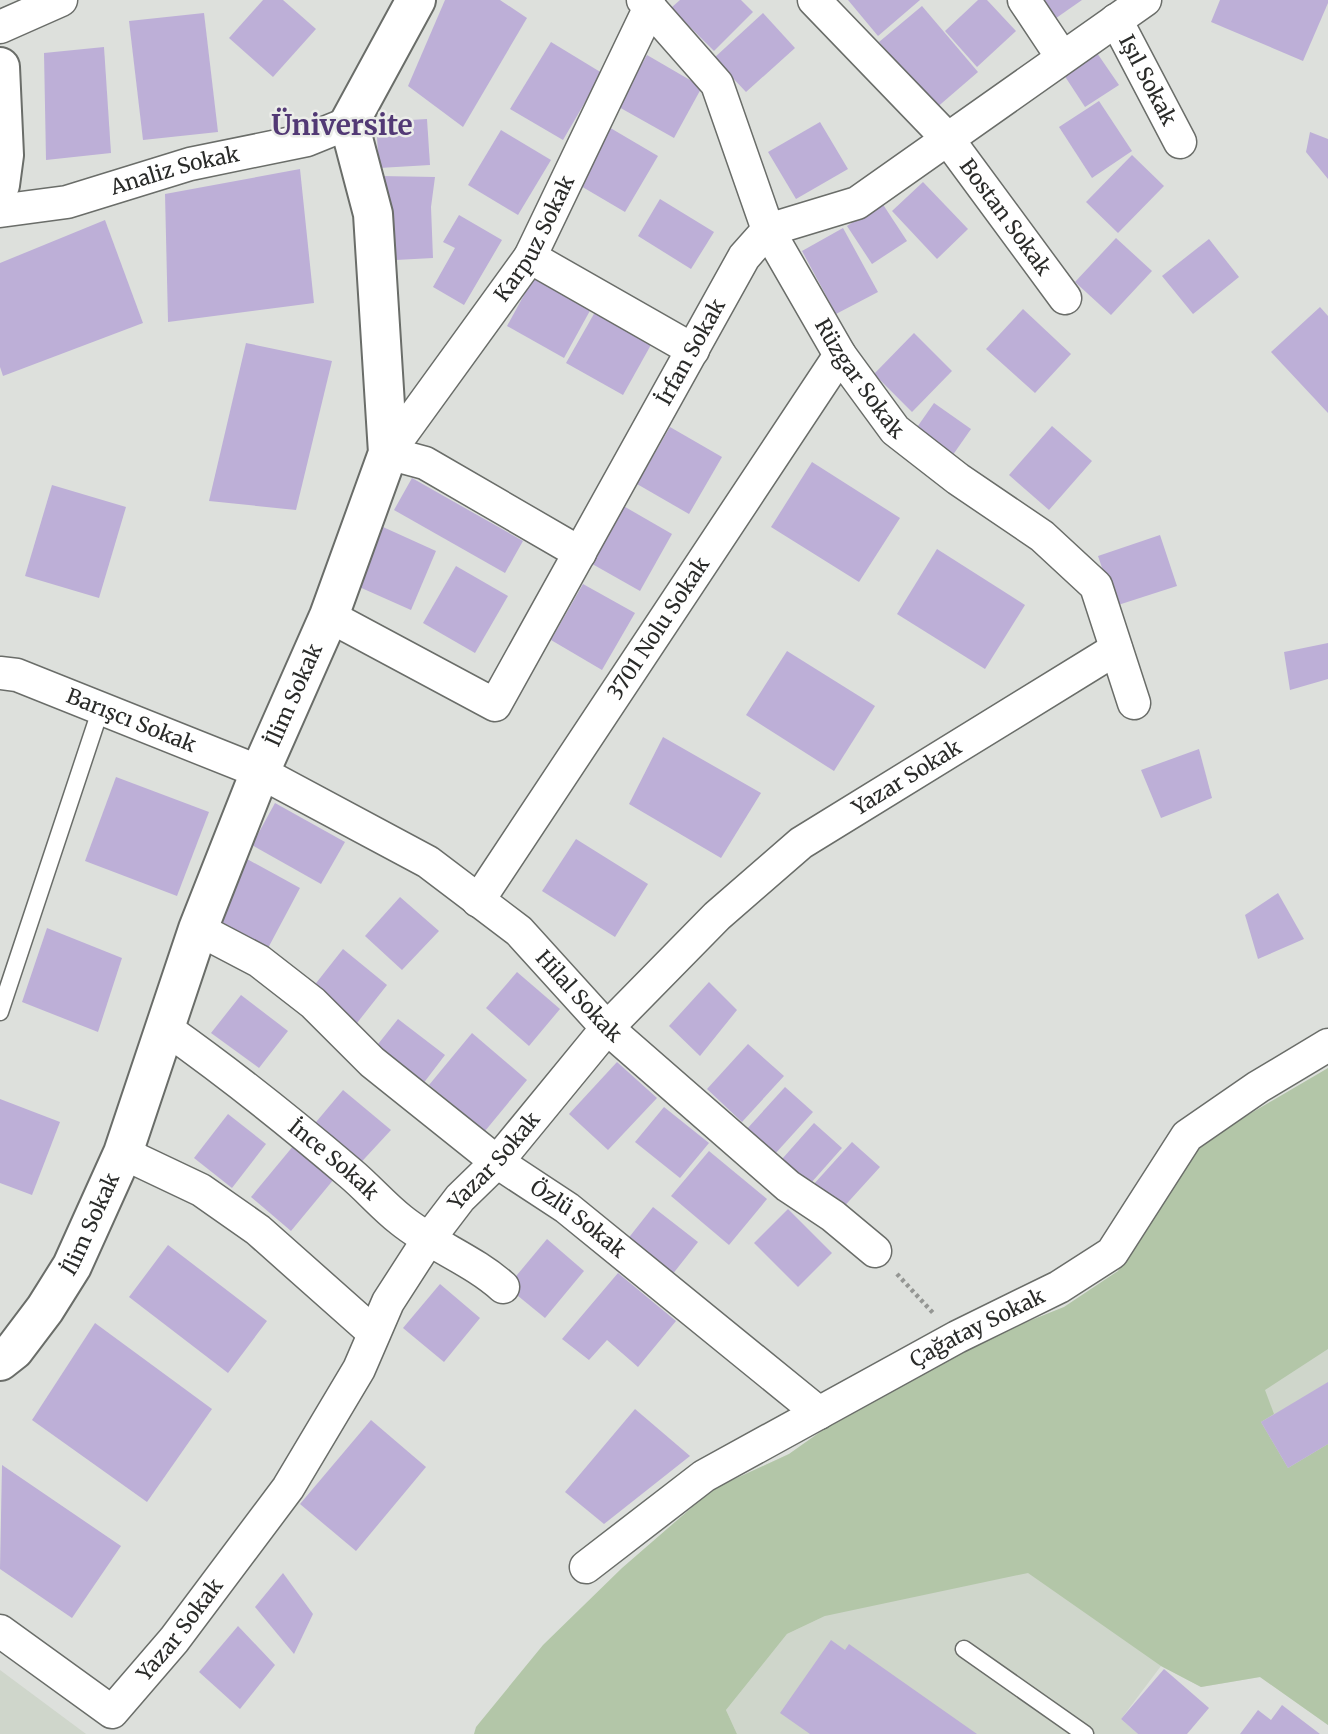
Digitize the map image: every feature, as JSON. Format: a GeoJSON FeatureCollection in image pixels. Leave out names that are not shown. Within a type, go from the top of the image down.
{"type":"FeatureCollection","features":[{"type":"Feature","properties":{"kind":"street"},"geometry":{"type":"LineString","coordinates":[[0,27],[61,0]]}},
{"type":"Feature","properties":{"kind":"street"},"geometry":{"type":"LineString","coordinates":[[349,123],[416,0]]}},
{"type":"Feature","properties":{"kind":"street","name":"Bostan Sokak"},"geometry":{"type":"LineString","coordinates":[[814,0],[947,138],[1065,298]]}},
{"type":"Feature","properties":{"kind":"street"},"geometry":{"type":"LineString","coordinates":[[1024,0],[1062,57]]}},
{"type":"Feature","properties":{"kind":"street"},"geometry":{"type":"LineString","coordinates":[[768,230],[857,203],[1145,0]]}},
{"type":"Feature","properties":{"kind":"street","name":"Rüzgar Sokak"},"geometry":{"type":"LineString","coordinates":[[646,3],[717,84],[768,230],[840,355],[895,430],[958,479],[1042,536],[1097,586],[1134,703]]}},
{"type":"Feature","properties":{"kind":"street","name":"Karpuz Sokak"},"geometry":{"type":"LineString","coordinates":[[388,453],[530,257],[646,3]]}},
{"type":"Feature","properties":{"kind":"street","name":"Işıl Sokak"},"geometry":{"type":"LineString","coordinates":[[1116,20],[1180,142]]}},
{"type":"Feature","properties":{"kind":"street"},"geometry":{"type":"LineString","coordinates":[[0,67],[4,155],[0,185]]}},
{"type":"Feature","properties":{"kind":"street","name":"Analiz Sokak"},"geometry":{"type":"LineString","coordinates":[[0,211],[67,202],[190,164],[307,140],[349,123]]}},
{"type":"Feature","properties":{"kind":"street","name":"İlim Sokak"},"geometry":{"type":"LineString","coordinates":[[0,1361],[13,1350],[45,1309],[72,1266],[123,1153],[198,929],[260,772],[329,616],[388,453],[373,214],[349,123]]}},
{"type":"Feature","properties":{"kind":"street","name":"İrfan Sokak"},"geometry":{"type":"LineString","coordinates":[[329,616],[495,705],[744,257],[768,230]]}},
{"type":"Feature","properties":{"kind":"street"},"geometry":{"type":"LineString","coordinates":[[530,257],[693,350]]}},
{"type":"Feature","properties":{"kind":"street","name":"3701 Nolu Sokak"},"geometry":{"type":"LineString","coordinates":[[478,901],[840,355]]}},
{"type":"Feature","properties":{"kind":"street"},"geometry":{"type":"LineString","coordinates":[[388,453],[425,463],[579,553]]}},
{"type":"Feature","properties":{"kind":"street","name":"Yazar Sokak"},"geometry":{"type":"LineString","coordinates":[[0,1631],[112,1712],[174,1640],[288,1488],[359,1369],[388,1302],[428,1240],[460,1198],[497,1162],[607,1028],[717,916],[801,843],[1116,649]]}},
{"type":"Feature","properties":{"kind":"street","name":"Barışcı Sokak"},"geometry":{"type":"LineString","coordinates":[[0,673],[18,675],[260,772]]}},
{"type":"Feature","properties":{"kind":"street","name":"Hilal Sokak"},"geometry":{"type":"LineString","coordinates":[[260,772],[428,862],[519,930],[607,1028],[788,1186],[833,1216],[875,1251]]}},
{"type":"Feature","properties":{"kind":"street","name":"Özlü Sokak"},"geometry":{"type":"LineString","coordinates":[[198,929],[260,961],[313,1003],[372,1062],[497,1162],[568,1208],[819,1413]]}},
{"type":"Feature","properties":{"kind":"street","name":"İnce Sokak"},"geometry":{"type":"LineString","coordinates":[[165,1028],[226,1071],[353,1175],[400,1220],[428,1240],[484,1269],[503,1287]]}},
{"type":"Feature","properties":{"kind":"street","name":"Çağatay Sokak"},"geometry":{"type":"LineString","coordinates":[[586,1567],[704,1476],[957,1337],[1059,1287],[1112,1252],[1186,1136],[1258,1087],[1328,1045]]}},
{"type":"Feature","properties":{"kind":"street"},"geometry":{"type":"LineString","coordinates":[[123,1153],[201,1190],[258,1230],[374,1333]]}},
{"type":"Feature","properties":{"kind":"lane"},"geometry":{"type":"LineString","coordinates":[[0,1012],[101,708]]}},
{"type":"Feature","properties":{"kind":"lane"},"geometry":{"type":"LineString","coordinates":[[964,1649],[1085,1734]]}},
{"type":"Feature","properties":{"kind":"path"},"geometry":{"type":"LineString","coordinates":[[875,1251],[957,1337]]}},
{"type":"Feature","properties":{"kind":"shaded area"},"geometry":{"type":"Polygon","coordinates":[[[1328,1068],[1328,1725],[1260,1677],[1201,1687],[1161,1666],[1121,1719],[1138,1734],[737,1734],[726,1710],[787,1634],[825,1616],[713,1489],[789,1454],[823,1430],[997,1334],[1064,1307],[1118,1271],[1160,1201],[1328,1068]]]}},
{"type":"Feature","properties":{"kind":"shaded area"},"geometry":{"type":"Polygon","coordinates":[[[0,1670],[86,1734],[0,1734],[0,1670]]]}},
{"type":"Feature","properties":{"kind":"green space"},"geometry":{"type":"Polygon","coordinates":[[[1328,1068],[1328,1349],[1265,1390],[1274,1414],[1261,1422],[1288,1468],[1328,1444],[1328,1725],[1260,1677],[1201,1687],[1161,1666],[1028,1573],[825,1616],[787,1634],[726,1710],[737,1734],[474,1734],[476,1727],[543,1645],[622,1568],[713,1489],[789,1454],[823,1430],[997,1334],[1064,1307],[1118,1271],[1195,1146],[1328,1068]]]}},
{"type":"Feature","properties":{"kind":"building"},"geometry":{"type":"Polygon","coordinates":[[[263,0],[283,0],[316,29],[273,77],[229,38],[263,0]]]}},
{"type":"Feature","properties":{"kind":"building"},"geometry":{"type":"Polygon","coordinates":[[[445,0],[500,0],[527,18],[463,127],[408,86],[445,0]]]}},
{"type":"Feature","properties":{"kind":"building"},"geometry":{"type":"Polygon","coordinates":[[[680,0],[741,0],[753,12],[714,51],[671,8],[680,0]]]}},
{"type":"Feature","properties":{"kind":"building"},"geometry":{"type":"Polygon","coordinates":[[[848,0],[920,0],[878,36],[848,0]]]}},
{"type":"Feature","properties":{"kind":"building"},"geometry":{"type":"Polygon","coordinates":[[[978,0],[987,0],[1016,31],[977,67],[945,31],[978,0]]]}},
{"type":"Feature","properties":{"kind":"building"},"geometry":{"type":"Polygon","coordinates":[[[1033,0],[1082,0],[1049,23],[1033,0]]]}},
{"type":"Feature","properties":{"kind":"building"},"geometry":{"type":"Polygon","coordinates":[[[1220,0],[1328,0],[1328,3],[1303,61],[1211,22],[1220,0]]]}},
{"type":"Feature","properties":{"kind":"building"},"geometry":{"type":"Polygon","coordinates":[[[922,6],[978,72],[935,109],[879,42],[922,6]]]}},
{"type":"Feature","properties":{"kind":"building"},"geometry":{"type":"Polygon","coordinates":[[[204,13],[218,132],[143,140],[129,21],[204,13]]]}},
{"type":"Feature","properties":{"kind":"building"},"geometry":{"type":"Polygon","coordinates":[[[763,13],[795,48],[746,92],[714,58],[763,13]]]}},
{"type":"Feature","properties":{"kind":"building"},"geometry":{"type":"Polygon","coordinates":[[[551,42],[602,73],[563,140],[510,109],[551,42]]]}},
{"type":"Feature","properties":{"kind":"building"},"geometry":{"type":"Polygon","coordinates":[[[104,47],[111,153],[46,160],[44,53],[104,47]]]}},
{"type":"Feature","properties":{"kind":"building"},"geometry":{"type":"Polygon","coordinates":[[[1097,53],[1119,85],[1085,107],[1064,75],[1097,53]]]}},
{"type":"Feature","properties":{"kind":"building"},"geometry":{"type":"Polygon","coordinates":[[[647,55],[702,87],[674,138],[617,106],[647,55]]]}},
{"type":"Feature","properties":{"kind":"building"},"geometry":{"type":"Polygon","coordinates":[[[1099,101],[1132,151],[1092,178],[1059,127],[1099,101]]]}},
{"type":"Feature","properties":{"kind":"building"},"geometry":{"type":"Polygon","coordinates":[[[427,119],[430,165],[379,168],[376,122],[427,119]]]}},
{"type":"Feature","properties":{"kind":"building"},"geometry":{"type":"Polygon","coordinates":[[[820,122],[848,169],[796,199],[768,152],[820,122]]]}},
{"type":"Feature","properties":{"kind":"building"},"geometry":{"type":"Polygon","coordinates":[[[607,126],[658,156],[625,212],[574,182],[607,126]]]}},
{"type":"Feature","properties":{"kind":"building"},"geometry":{"type":"Polygon","coordinates":[[[501,130],[551,160],[518,215],[468,185],[501,130]]]}},
{"type":"Feature","properties":{"kind":"building"},"geometry":{"type":"Polygon","coordinates":[[[1310,132],[1328,139],[1328,179],[1306,152],[1310,132]]]}},
{"type":"Feature","properties":{"kind":"building"},"geometry":{"type":"Polygon","coordinates":[[[1132,155],[1164,186],[1118,233],[1086,202],[1132,155]]]}},
{"type":"Feature","properties":{"kind":"building"},"geometry":{"type":"Polygon","coordinates":[[[300,169],[314,303],[168,322],[165,194],[300,169]]]}},
{"type":"Feature","properties":{"kind":"building"},"geometry":{"type":"Polygon","coordinates":[[[380,176],[435,177],[431,207],[433,258],[377,261],[380,176]]]}},
{"type":"Feature","properties":{"kind":"building"},"geometry":{"type":"Polygon","coordinates":[[[923,182],[968,229],[937,259],[892,211],[923,182]]]}},
{"type":"Feature","properties":{"kind":"building"},"geometry":{"type":"Polygon","coordinates":[[[660,199],[714,232],[691,269],[638,236],[660,199]]]}},
{"type":"Feature","properties":{"kind":"building"},"geometry":{"type":"Polygon","coordinates":[[[882,203],[907,241],[872,264],[847,226],[882,203]]]}},
{"type":"Feature","properties":{"kind":"building"},"geometry":{"type":"Polygon","coordinates":[[[459,215],[502,240],[464,305],[433,287],[455,248],[443,242],[459,215]]]}},
{"type":"Feature","properties":{"kind":"building"},"geometry":{"type":"Polygon","coordinates":[[[105,220],[143,323],[3,376],[0,367],[0,263],[105,220]]]}},
{"type":"Feature","properties":{"kind":"building"},"geometry":{"type":"Polygon","coordinates":[[[843,228],[878,292],[836,314],[802,251],[843,228]]]}},
{"type":"Feature","properties":{"kind":"building"},"geometry":{"type":"Polygon","coordinates":[[[1116,238],[1152,271],[1111,315],[1075,282],[1116,238]]]}},
{"type":"Feature","properties":{"kind":"building"},"geometry":{"type":"Polygon","coordinates":[[[1209,239],[1239,277],[1193,314],[1162,276],[1209,239]]]}},
{"type":"Feature","properties":{"kind":"building"},"geometry":{"type":"Polygon","coordinates":[[[535,275],[592,307],[564,358],[507,326],[535,275]]]}},
{"type":"Feature","properties":{"kind":"building"},"geometry":{"type":"Polygon","coordinates":[[[1320,307],[1328,316],[1328,413],[1271,352],[1320,307]]]}},
{"type":"Feature","properties":{"kind":"building"},"geometry":{"type":"Polygon","coordinates":[[[1023,309],[1071,354],[1035,393],[986,349],[1023,309]]]}},
{"type":"Feature","properties":{"kind":"building"},"geometry":{"type":"Polygon","coordinates":[[[595,312],[652,343],[623,395],[566,363],[595,312]]]}},
{"type":"Feature","properties":{"kind":"building"},"geometry":{"type":"Polygon","coordinates":[[[914,333],[952,371],[912,412],[874,374],[914,333]]]}},
{"type":"Feature","properties":{"kind":"building"},"geometry":{"type":"Polygon","coordinates":[[[246,343],[332,361],[296,510],[209,501],[246,343]]]}},
{"type":"Feature","properties":{"kind":"building"},"geometry":{"type":"Polygon","coordinates":[[[934,403],[971,429],[950,459],[913,433],[934,403]]]}},
{"type":"Feature","properties":{"kind":"building"},"geometry":{"type":"Polygon","coordinates":[[[1052,426],[1092,461],[1049,510],[1009,475],[1052,426]]]}},
{"type":"Feature","properties":{"kind":"building"},"geometry":{"type":"Polygon","coordinates":[[[670,427],[722,457],[689,514],[637,484],[670,427]]]}},
{"type":"Feature","properties":{"kind":"building"},"geometry":{"type":"Polygon","coordinates":[[[812,462],[900,518],[859,582],[771,527],[812,462]]]}},
{"type":"Feature","properties":{"kind":"building"},"geometry":{"type":"Polygon","coordinates":[[[412,478],[523,541],[505,573],[394,510],[412,478]]]}},
{"type":"Feature","properties":{"kind":"building"},"geometry":{"type":"Polygon","coordinates":[[[52,485],[126,507],[99,598],[25,576],[52,485]]]}},
{"type":"Feature","properties":{"kind":"building"},"geometry":{"type":"Polygon","coordinates":[[[620,504],[672,534],[640,591],[587,561],[620,504]]]}},
{"type":"Feature","properties":{"kind":"building"},"geometry":{"type":"Polygon","coordinates":[[[383,527],[436,551],[411,610],[357,586],[383,527]]]}},
{"type":"Feature","properties":{"kind":"building"},"geometry":{"type":"Polygon","coordinates":[[[1160,535],[1177,586],[1115,606],[1098,556],[1160,535]]]}},
{"type":"Feature","properties":{"kind":"building"},"geometry":{"type":"Polygon","coordinates":[[[937,549],[1025,605],[985,669],[897,614],[937,549]]]}},
{"type":"Feature","properties":{"kind":"building"},"geometry":{"type":"Polygon","coordinates":[[[456,566],[508,596],[475,653],[423,623],[456,566]]]}},
{"type":"Feature","properties":{"kind":"building"},"geometry":{"type":"Polygon","coordinates":[[[583,584],[635,613],[602,670],[551,640],[583,584]]]}},
{"type":"Feature","properties":{"kind":"building"},"geometry":{"type":"Polygon","coordinates":[[[1328,643],[1328,679],[1290,690],[1284,652],[1328,643]]]}},
{"type":"Feature","properties":{"kind":"building"},"geometry":{"type":"Polygon","coordinates":[[[787,651],[875,706],[834,771],[746,715],[787,651]]]}},
{"type":"Feature","properties":{"kind":"building"},"geometry":{"type":"Polygon","coordinates":[[[663,737],[761,793],[721,858],[629,804],[663,737]]]}},
{"type":"Feature","properties":{"kind":"building"},"geometry":{"type":"Polygon","coordinates":[[[1199,749],[1212,798],[1161,818],[1141,770],[1199,749]]]}},
{"type":"Feature","properties":{"kind":"building"},"geometry":{"type":"Polygon","coordinates":[[[116,777],[209,812],[177,896],[85,861],[116,777]]]}},
{"type":"Feature","properties":{"kind":"building"},"geometry":{"type":"Polygon","coordinates":[[[275,803],[345,842],[321,884],[252,845],[275,803]]]}},
{"type":"Feature","properties":{"kind":"building"},"geometry":{"type":"Polygon","coordinates":[[[576,839],[648,884],[615,937],[542,891],[576,839]]]}},
{"type":"Feature","properties":{"kind":"building"},"geometry":{"type":"Polygon","coordinates":[[[247,859],[300,888],[267,950],[214,922],[247,859]]]}},
{"type":"Feature","properties":{"kind":"building"},"geometry":{"type":"Polygon","coordinates":[[[1278,893],[1304,939],[1258,959],[1245,915],[1278,893]]]}},
{"type":"Feature","properties":{"kind":"building"},"geometry":{"type":"Polygon","coordinates":[[[400,897],[439,931],[402,970],[365,936],[400,897]]]}},
{"type":"Feature","properties":{"kind":"building"},"geometry":{"type":"Polygon","coordinates":[[[47,928],[122,958],[98,1032],[22,1002],[47,928]]]}},
{"type":"Feature","properties":{"kind":"building"},"geometry":{"type":"Polygon","coordinates":[[[343,949],[387,985],[357,1023],[313,987],[343,949]]]}},
{"type":"Feature","properties":{"kind":"building"},"geometry":{"type":"Polygon","coordinates":[[[517,972],[560,1009],[529,1046],[486,1008],[517,972]]]}},
{"type":"Feature","properties":{"kind":"building"},"geometry":{"type":"Polygon","coordinates":[[[709,982],[737,1010],[700,1056],[669,1026],[709,982]]]}},
{"type":"Feature","properties":{"kind":"building"},"geometry":{"type":"Polygon","coordinates":[[[241,995],[288,1031],[259,1068],[211,1033],[241,995]]]}},
{"type":"Feature","properties":{"kind":"building"},"geometry":{"type":"Polygon","coordinates":[[[398,1019],[445,1055],[416,1093],[367,1058],[398,1019]]]}},
{"type":"Feature","properties":{"kind":"building"},"geometry":{"type":"Polygon","coordinates":[[[472,1033],[527,1080],[485,1131],[429,1085],[472,1033]]]}},
{"type":"Feature","properties":{"kind":"building"},"geometry":{"type":"Polygon","coordinates":[[[748,1044],[784,1076],[742,1122],[707,1089],[748,1044]]]}},
{"type":"Feature","properties":{"kind":"building"},"geometry":{"type":"Polygon","coordinates":[[[617,1062],[657,1098],[608,1150],[569,1114],[617,1062]]]}},
{"type":"Feature","properties":{"kind":"building"},"geometry":{"type":"Polygon","coordinates":[[[785,1087],[813,1112],[774,1155],[746,1130],[785,1087]]]}},
{"type":"Feature","properties":{"kind":"building"},"geometry":{"type":"Polygon","coordinates":[[[343,1090],[391,1130],[354,1170],[306,1134],[343,1090]]]}},
{"type":"Feature","properties":{"kind":"building"},"geometry":{"type":"Polygon","coordinates":[[[0,1099],[60,1122],[32,1195],[0,1183],[0,1099]]]}},
{"type":"Feature","properties":{"kind":"building"},"geometry":{"type":"Polygon","coordinates":[[[664,1107],[709,1143],[680,1178],[635,1142],[664,1107]]]}},
{"type":"Feature","properties":{"kind":"building"},"geometry":{"type":"Polygon","coordinates":[[[228,1114],[266,1144],[232,1188],[194,1158],[228,1114]]]}},
{"type":"Feature","properties":{"kind":"building"},"geometry":{"type":"Polygon","coordinates":[[[814,1123],[842,1148],[803,1192],[775,1167],[814,1123]]]}},
{"type":"Feature","properties":{"kind":"building"},"geometry":{"type":"Polygon","coordinates":[[[852,1142],[880,1167],[840,1211],[813,1185],[852,1142]]]}},
{"type":"Feature","properties":{"kind":"building"},"geometry":{"type":"Polygon","coordinates":[[[294,1145],[334,1179],[291,1231],[251,1197],[294,1145]]]}},
{"type":"Feature","properties":{"kind":"building"},"geometry":{"type":"Polygon","coordinates":[[[709,1151],[767,1199],[729,1245],[671,1196],[709,1151]]]}},
{"type":"Feature","properties":{"kind":"building"},"geometry":{"type":"Polygon","coordinates":[[[653,1207],[698,1242],[668,1280],[623,1245],[653,1207]]]}},
{"type":"Feature","properties":{"kind":"building"},"geometry":{"type":"Polygon","coordinates":[[[788,1209],[832,1253],[798,1287],[754,1243],[788,1209]]]}},
{"type":"Feature","properties":{"kind":"building"},"geometry":{"type":"Polygon","coordinates":[[[547,1239],[584,1271],[545,1318],[507,1287],[547,1239]]]}},
{"type":"Feature","properties":{"kind":"building"},"geometry":{"type":"Polygon","coordinates":[[[168,1245],[267,1321],[228,1373],[129,1297],[168,1245]]]}},
{"type":"Feature","properties":{"kind":"building"},"geometry":{"type":"Polygon","coordinates":[[[618,1273],[676,1321],[638,1367],[607,1340],[589,1360],[562,1339],[618,1273]]]}},
{"type":"Feature","properties":{"kind":"building"},"geometry":{"type":"Polygon","coordinates":[[[440,1284],[480,1318],[444,1362],[403,1328],[440,1284]]]}},
{"type":"Feature","properties":{"kind":"building"},"geometry":{"type":"Polygon","coordinates":[[[95,1323],[212,1409],[147,1502],[32,1420],[95,1323]]]}},
{"type":"Feature","properties":{"kind":"building"},"geometry":{"type":"Polygon","coordinates":[[[1328,1382],[1328,1444],[1288,1468],[1261,1422],[1328,1382]]]}},
{"type":"Feature","properties":{"kind":"building"},"geometry":{"type":"Polygon","coordinates":[[[635,1409],[690,1456],[604,1524],[565,1492],[635,1409]]]}},
{"type":"Feature","properties":{"kind":"building"},"geometry":{"type":"Polygon","coordinates":[[[371,1420],[426,1467],[356,1551],[300,1504],[371,1420]]]}},
{"type":"Feature","properties":{"kind":"building"},"geometry":{"type":"Polygon","coordinates":[[[2,1465],[121,1546],[72,1618],[0,1569],[2,1465]]]}},
{"type":"Feature","properties":{"kind":"building"},"geometry":{"type":"Polygon","coordinates":[[[283,1573],[313,1614],[294,1654],[255,1607],[283,1573]]]}},
{"type":"Feature","properties":{"kind":"building"},"geometry":{"type":"Polygon","coordinates":[[[238,1626],[275,1665],[240,1709],[199,1672],[238,1626]]]}},
{"type":"Feature","properties":{"kind":"building"},"geometry":{"type":"Polygon","coordinates":[[[831,1640],[845,1650],[849,1644],[977,1734],[810,1734],[780,1713],[831,1640]]]}},
{"type":"Feature","properties":{"kind":"building"},"geometry":{"type":"Polygon","coordinates":[[[1164,1669],[1209,1708],[1187,1734],[1138,1734],[1121,1719],[1164,1669]]]}},
{"type":"Feature","properties":{"kind":"building"},"geometry":{"type":"Polygon","coordinates":[[[1282,1705],[1320,1734],[1240,1734],[1258,1710],[1271,1720],[1282,1705]]]}},
{"type":"Feature","properties":{"kind":"district","name":"Üniversite"},"geometry":{"type":"Point","coordinates":[342,125]}}]}
